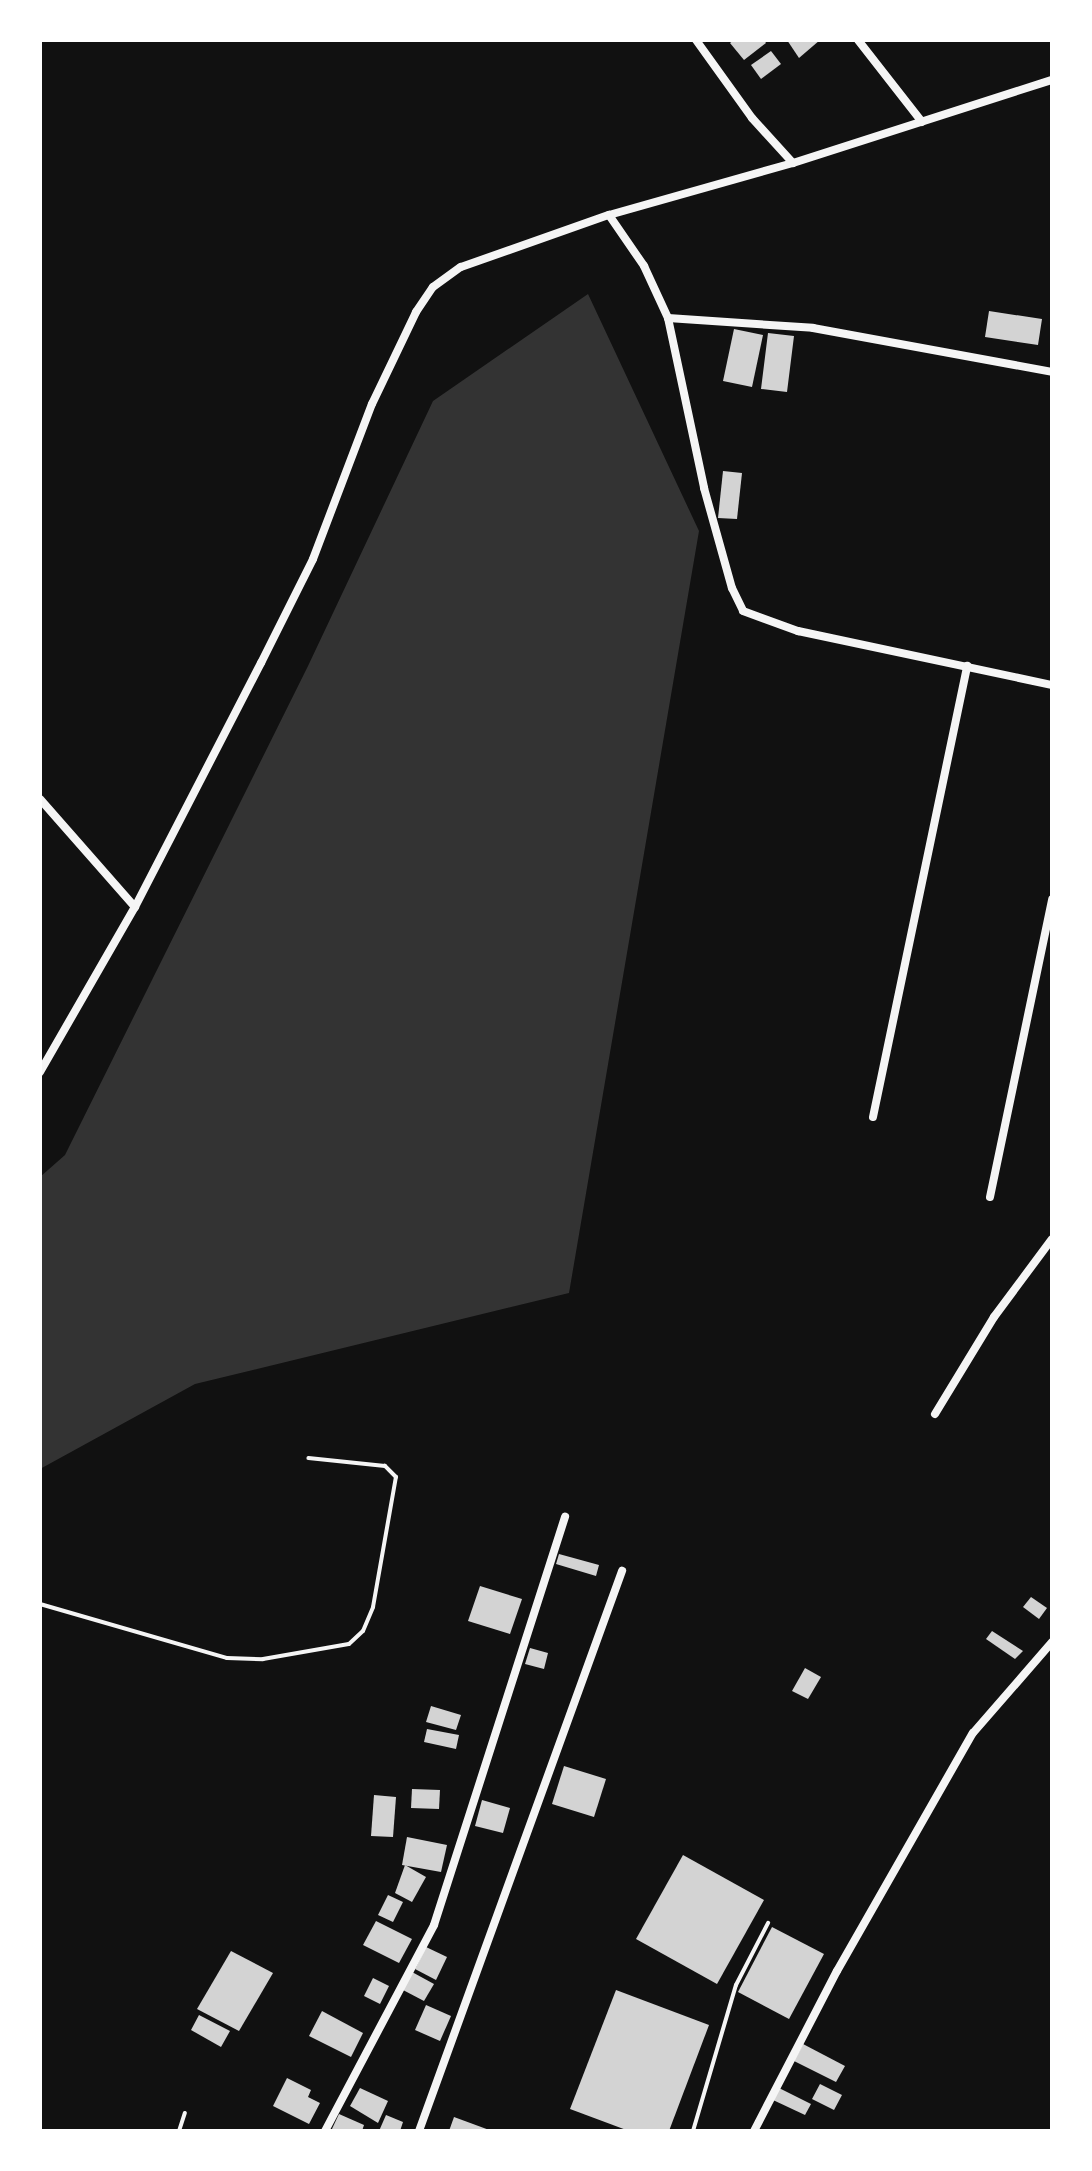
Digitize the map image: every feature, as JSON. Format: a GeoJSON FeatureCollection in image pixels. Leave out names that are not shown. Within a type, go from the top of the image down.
{"type":"FeatureCollection","features":[{"type":"Feature","properties":{"kind":"street"},"geometry":{"type":"LineString","coordinates":[[696,40],[752,118],[793,163]]}},
{"type":"Feature","properties":{"kind":"street"},"geometry":{"type":"LineString","coordinates":[[858,40],[922,122]]}},
{"type":"Feature","properties":{"kind":"street"},"geometry":{"type":"LineString","coordinates":[[40,1072],[135,907],[312,559],[372,404],[416,312],[433,287],[461,267],[609,215],[793,163],[1052,80]]}},
{"type":"Feature","properties":{"kind":"street"},"geometry":{"type":"LineString","coordinates":[[609,215],[644,266],[668,318],[704,488],[732,588],[744,612],[798,631],[1052,684]]}},
{"type":"Feature","properties":{"kind":"street"},"geometry":{"type":"LineString","coordinates":[[668,318],[813,328],[1052,372]]}},
{"type":"Feature","properties":{"kind":"street"},"geometry":{"type":"LineString","coordinates":[[873,1117],[967,666]]}},
{"type":"Feature","properties":{"kind":"street"},"geometry":{"type":"LineString","coordinates":[[40,799],[135,907]]}},
{"type":"Feature","properties":{"kind":"street"},"geometry":{"type":"LineString","coordinates":[[990,1197],[1052,899]]}},
{"type":"Feature","properties":{"kind":"street"},"geometry":{"type":"LineString","coordinates":[[935,1414],[994,1318],[1052,1239]]}},
{"type":"Feature","properties":{"kind":"street"},"geometry":{"type":"LineString","coordinates":[[325,2131],[434,1925],[565,1516]]}},
{"type":"Feature","properties":{"kind":"street"},"geometry":{"type":"LineString","coordinates":[[418,2131],[622,1571]]}},
{"type":"Feature","properties":{"kind":"street"},"geometry":{"type":"LineString","coordinates":[[754,2131],[837,1971],[973,1733],[1052,1642]]}},
{"type":"Feature","properties":{"kind":"lane"},"geometry":{"type":"LineString","coordinates":[[40,1604],[227,1658],[278,1657],[349,1644],[363,1631],[373,1607],[396,1477],[384,1466],[308,1458]]}},
{"type":"Feature","properties":{"kind":"lane"},"geometry":{"type":"LineString","coordinates":[[692,2131],[736,1985],[768,1922]]}},
{"type":"Feature","properties":{"kind":"lane"},"geometry":{"type":"LineString","coordinates":[[178,2131],[185,2112]]}},
{"type":"Feature","properties":{"kind":"shaded area"},"geometry":{"type":"Polygon","coordinates":[[[588,294],[699,531],[569,1293],[195,1384],[40,1469],[40,1177],[65,1155],[308,666],[433,401],[588,294]]]}},
{"type":"Feature","properties":{"kind":"building"},"geometry":{"type":"Polygon","coordinates":[[[787,40],[820,40],[799,58],[787,40]]]}},
{"type":"Feature","properties":{"kind":"building"},"geometry":{"type":"Polygon","coordinates":[[[730,43],[766,43],[744,60],[730,43]]]}},
{"type":"Feature","properties":{"kind":"building"},"geometry":{"type":"Polygon","coordinates":[[[771,51],[781,64],[761,79],[751,65],[771,51]]]}},
{"type":"Feature","properties":{"kind":"building"},"geometry":{"type":"Polygon","coordinates":[[[989,311],[1042,319],[1038,345],[985,337],[989,311]]]}},
{"type":"Feature","properties":{"kind":"building"},"geometry":{"type":"Polygon","coordinates":[[[734,329],[763,335],[752,387],[723,381],[734,329]]]}},
{"type":"Feature","properties":{"kind":"building"},"geometry":{"type":"Polygon","coordinates":[[[768,333],[794,336],[787,392],[761,389],[768,333]]]}},
{"type":"Feature","properties":{"kind":"building"},"geometry":{"type":"Polygon","coordinates":[[[723,471],[742,473],[737,519],[718,518],[723,471]]]}},
{"type":"Feature","properties":{"kind":"building"},"geometry":{"type":"Polygon","coordinates":[[[559,1554],[599,1565],[596,1576],[556,1564],[559,1554]]]}},
{"type":"Feature","properties":{"kind":"building"},"geometry":{"type":"Polygon","coordinates":[[[480,1586],[522,1599],[510,1634],[468,1621],[480,1586]]]}},
{"type":"Feature","properties":{"kind":"building"},"geometry":{"type":"Polygon","coordinates":[[[1031,1597],[1047,1608],[1039,1619],[1023,1607],[1031,1597]]]}},
{"type":"Feature","properties":{"kind":"building"},"geometry":{"type":"Polygon","coordinates":[[[992,1631],[1023,1651],[1015,1659],[986,1639],[992,1631]]]}},
{"type":"Feature","properties":{"kind":"building"},"geometry":{"type":"Polygon","coordinates":[[[530,1648],[548,1653],[544,1669],[525,1664],[530,1648]]]}},
{"type":"Feature","properties":{"kind":"building"},"geometry":{"type":"Polygon","coordinates":[[[805,1668],[821,1677],[808,1699],[792,1691],[805,1668]]]}},
{"type":"Feature","properties":{"kind":"building"},"geometry":{"type":"Polygon","coordinates":[[[431,1706],[461,1715],[456,1730],[426,1722],[431,1706]]]}},
{"type":"Feature","properties":{"kind":"building"},"geometry":{"type":"Polygon","coordinates":[[[427,1729],[459,1735],[456,1749],[424,1742],[427,1729]]]}},
{"type":"Feature","properties":{"kind":"building"},"geometry":{"type":"Polygon","coordinates":[[[564,1766],[606,1779],[594,1817],[552,1804],[564,1766]]]}},
{"type":"Feature","properties":{"kind":"building"},"geometry":{"type":"Polygon","coordinates":[[[412,1789],[440,1790],[439,1809],[411,1808],[412,1789]]]}},
{"type":"Feature","properties":{"kind":"building"},"geometry":{"type":"Polygon","coordinates":[[[374,1795],[396,1797],[393,1837],[371,1836],[374,1795]]]}},
{"type":"Feature","properties":{"kind":"building"},"geometry":{"type":"Polygon","coordinates":[[[482,1800],[510,1808],[503,1833],[475,1826],[482,1800]]]}},
{"type":"Feature","properties":{"kind":"building"},"geometry":{"type":"Polygon","coordinates":[[[407,1837],[447,1845],[441,1872],[402,1865],[407,1837]]]}},
{"type":"Feature","properties":{"kind":"building"},"geometry":{"type":"Polygon","coordinates":[[[683,1855],[764,1900],[717,1984],[636,1939],[683,1855]]]}},
{"type":"Feature","properties":{"kind":"building"},"geometry":{"type":"Polygon","coordinates":[[[405,1865],[426,1877],[412,1902],[395,1893],[405,1865]]]}},
{"type":"Feature","properties":{"kind":"building"},"geometry":{"type":"Polygon","coordinates":[[[388,1895],[403,1902],[393,1922],[378,1915],[388,1895]]]}},
{"type":"Feature","properties":{"kind":"building"},"geometry":{"type":"Polygon","coordinates":[[[376,1921],[412,1939],[399,1963],[363,1945],[376,1921]]]}},
{"type":"Feature","properties":{"kind":"building"},"geometry":{"type":"Polygon","coordinates":[[[772,1927],[824,1954],[789,2019],[738,1992],[772,1927]]]}},
{"type":"Feature","properties":{"kind":"building"},"geometry":{"type":"Polygon","coordinates":[[[426,1947],[447,1957],[436,1980],[415,1969],[426,1947]]]}},
{"type":"Feature","properties":{"kind":"building"},"geometry":{"type":"Polygon","coordinates":[[[231,1951],[273,1973],[239,2031],[197,2009],[231,1951]]]}},
{"type":"Feature","properties":{"kind":"building"},"geometry":{"type":"Polygon","coordinates":[[[412,1972],[434,1984],[424,2001],[403,1990],[412,1972]]]}},
{"type":"Feature","properties":{"kind":"building"},"geometry":{"type":"Polygon","coordinates":[[[373,1978],[389,1986],[380,2004],[364,1996],[373,1978]]]}},
{"type":"Feature","properties":{"kind":"building"},"geometry":{"type":"Polygon","coordinates":[[[616,1990],[709,2025],[669,2131],[629,2131],[570,2109],[616,1990]]]}},
{"type":"Feature","properties":{"kind":"building"},"geometry":{"type":"Polygon","coordinates":[[[426,2005],[451,2016],[440,2041],[415,2030],[426,2005]]]}},
{"type":"Feature","properties":{"kind":"building"},"geometry":{"type":"Polygon","coordinates":[[[322,2011],[363,2033],[351,2057],[309,2036],[322,2011]]]}},
{"type":"Feature","properties":{"kind":"building"},"geometry":{"type":"Polygon","coordinates":[[[199,2015],[230,2031],[221,2047],[191,2030],[199,2015]]]}},
{"type":"Feature","properties":{"kind":"building"},"geometry":{"type":"Polygon","coordinates":[[[803,2044],[845,2066],[836,2082],[794,2061],[803,2044]]]}},
{"type":"Feature","properties":{"kind":"building"},"geometry":{"type":"Polygon","coordinates":[[[287,2078],[311,2090],[308,2097],[320,2103],[309,2124],[273,2106],[287,2078]]]}},
{"type":"Feature","properties":{"kind":"building"},"geometry":{"type":"Polygon","coordinates":[[[820,2084],[842,2095],[834,2110],[812,2099],[820,2084]]]}},
{"type":"Feature","properties":{"kind":"building"},"geometry":{"type":"Polygon","coordinates":[[[360,2088],[388,2101],[378,2123],[350,2106],[360,2088]]]}},
{"type":"Feature","properties":{"kind":"building"},"geometry":{"type":"Polygon","coordinates":[[[779,2088],[811,2104],[805,2115],[773,2100],[779,2088]]]}},
{"type":"Feature","properties":{"kind":"building"},"geometry":{"type":"Polygon","coordinates":[[[339,2114],[364,2125],[362,2131],[331,2131],[339,2114]]]}},
{"type":"Feature","properties":{"kind":"building"},"geometry":{"type":"Polygon","coordinates":[[[386,2115],[403,2122],[400,2131],[379,2131],[386,2115]]]}},
{"type":"Feature","properties":{"kind":"building"},"geometry":{"type":"Polygon","coordinates":[[[454,2117],[492,2131],[449,2131],[454,2117]]]}}]}
